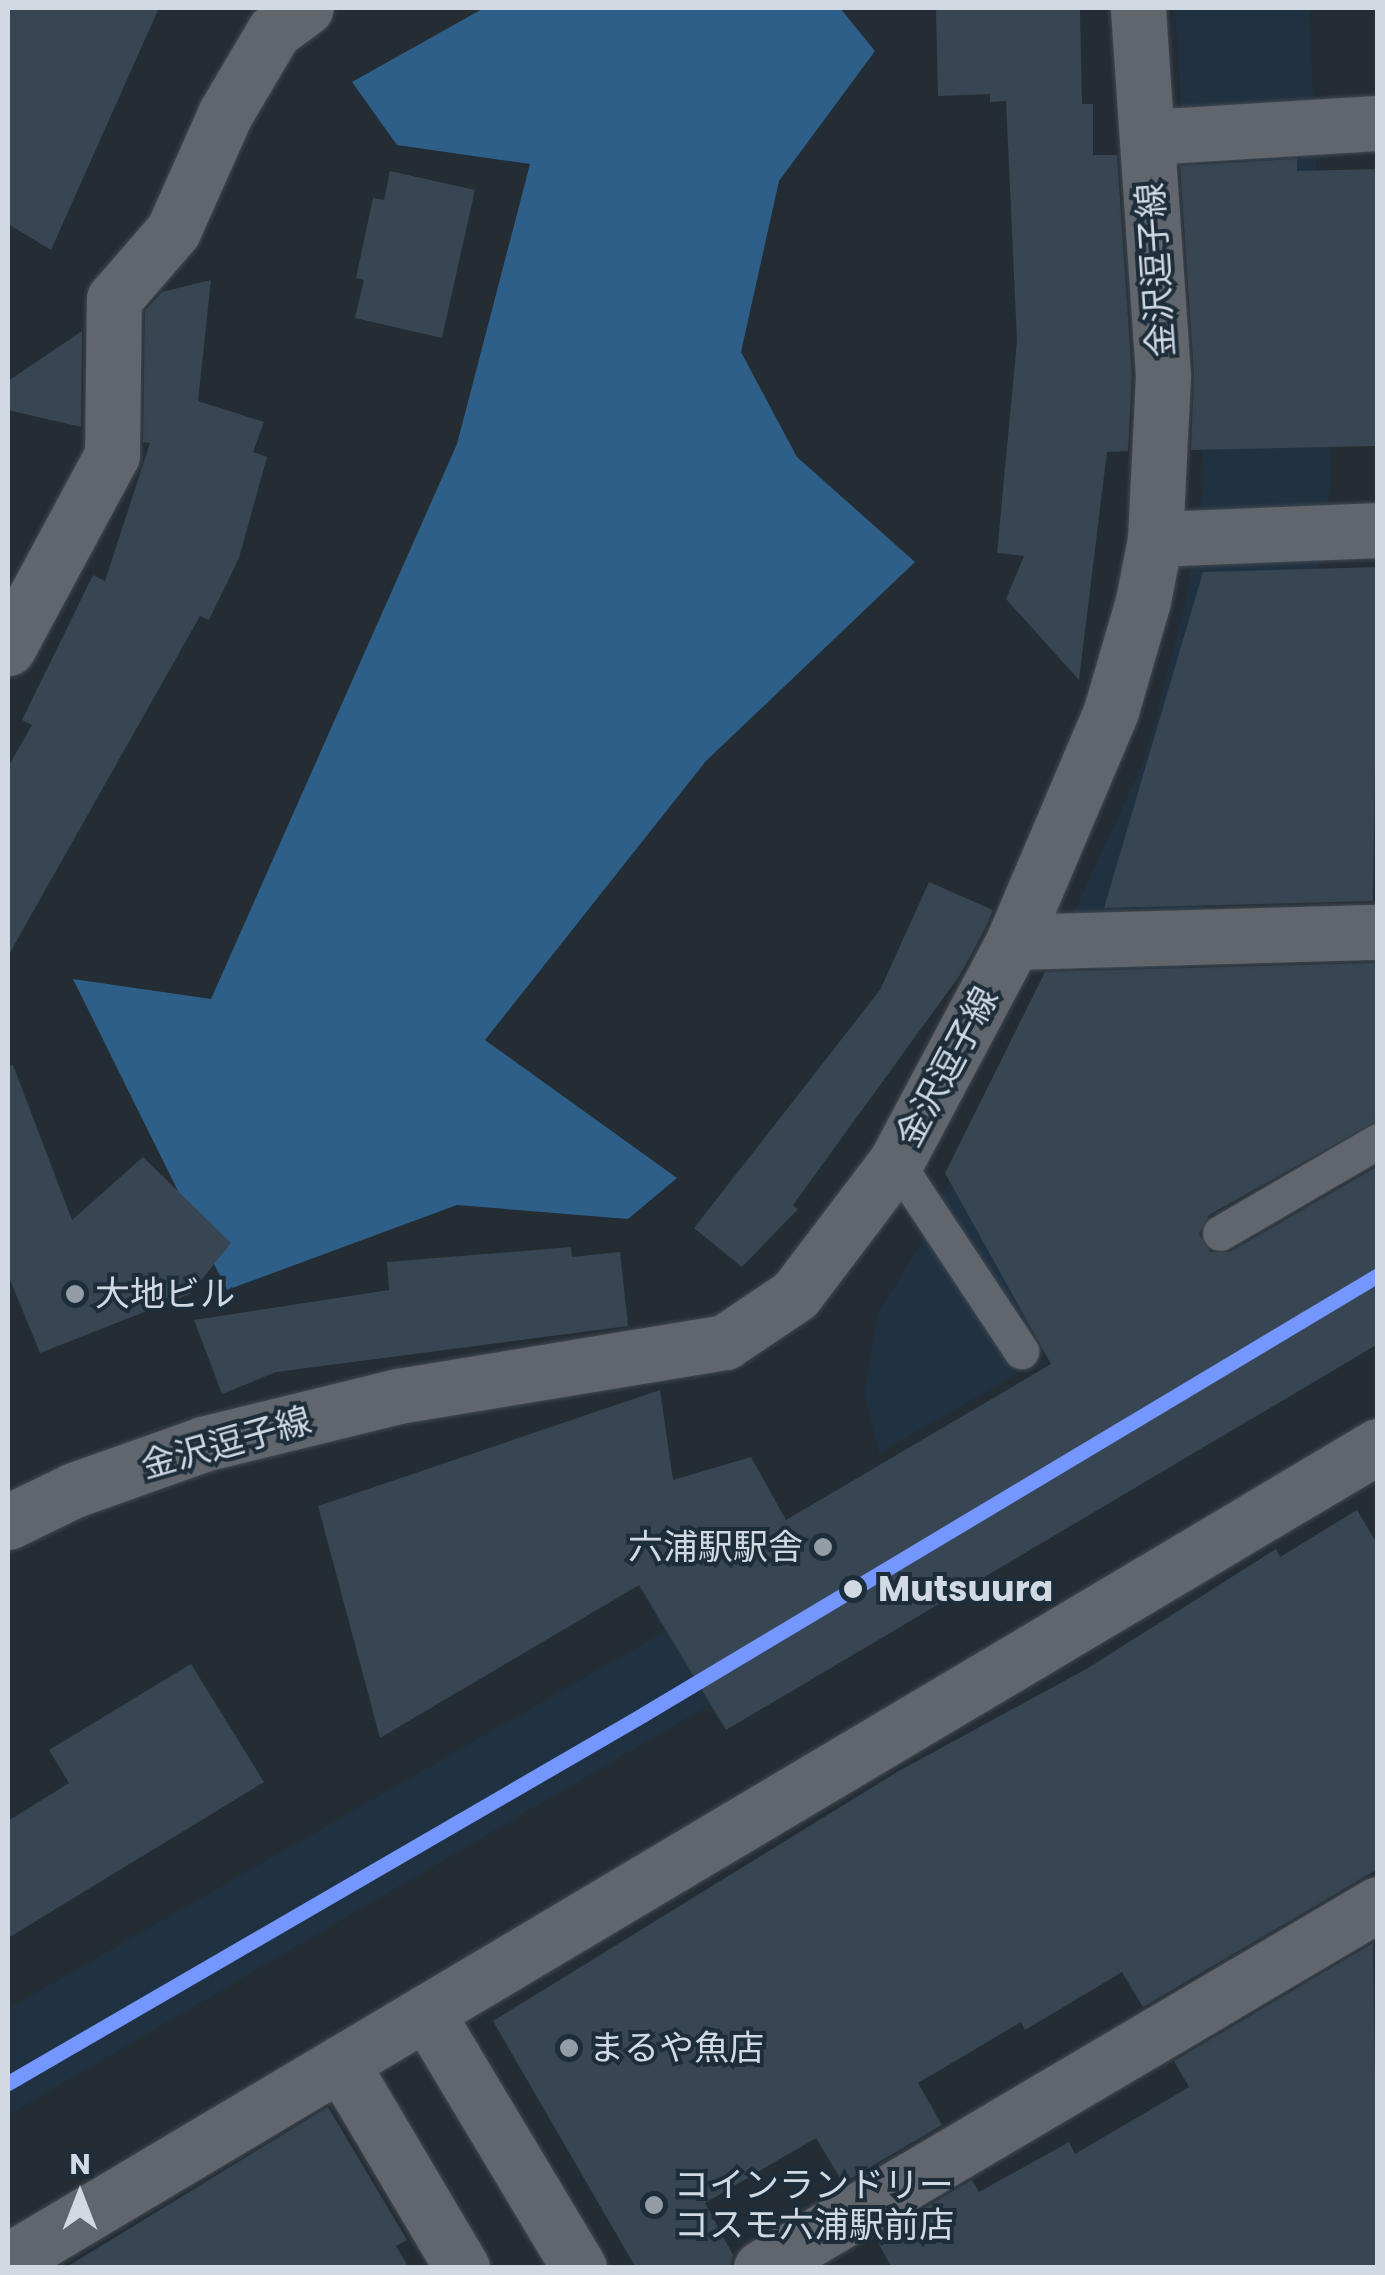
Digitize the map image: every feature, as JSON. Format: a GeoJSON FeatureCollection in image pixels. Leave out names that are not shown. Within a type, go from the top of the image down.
{"type":"FeatureCollection","features":[{"type":"Feature","properties":{"kind":"street"},"geometry":{"type":"LineString","coordinates":[[8,648],[112,454],[114,299],[174,231],[225,114],[274,31],[306,8]]}},
{"type":"Feature","properties":{"kind":"street","name":"金沢逗子線"},"geometry":{"type":"LineString","coordinates":[[8,1522],[74,1490],[204,1444],[399,1396],[724,1342],[795,1295],[896,1162],[1013,942],[1111,711],[1154,539],[1163,376],[1138,8]]}},
{"type":"Feature","properties":{"kind":"street"},"geometry":{"type":"LineString","coordinates":[[1147,137],[1378,123]]}},
{"type":"Feature","properties":{"kind":"street"},"geometry":{"type":"LineString","coordinates":[[1154,539],[1378,530]]}},
{"type":"Feature","properties":{"kind":"street"},"geometry":{"type":"LineString","coordinates":[[1013,942],[1378,932]]}},
{"type":"Feature","properties":{"kind":"street"},"geometry":{"type":"LineString","coordinates":[[8,2261],[1378,1446]]}},
{"type":"Feature","properties":{"kind":"street"},"geometry":{"type":"LineString","coordinates":[[761,2268],[1378,1904]]}},
{"type":"Feature","properties":{"kind":"street"},"geometry":{"type":"LineString","coordinates":[[426,2012],[579,2268]]}},
{"type":"Feature","properties":{"kind":"street"},"geometry":{"type":"LineString","coordinates":[[341,2062],[462,2268]]}},
{"type":"Feature","properties":{"kind":"lane"},"geometry":{"type":"LineString","coordinates":[[1220,1233],[1378,1141]]}},
{"type":"Feature","properties":{"kind":"lane"},"geometry":{"type":"LineString","coordinates":[[896,1162],[1021,1351]]}},
{"type":"Feature","properties":{"kind":"shaded area"},"geometry":{"type":"Polygon","coordinates":[[[484,8],[840,8],[875,51],[779,181],[741,352],[797,457],[915,562],[706,761],[485,1040],[677,1178],[628,1219],[457,1205],[227,1290],[73,979],[211,999],[457,444],[530,164],[397,145],[352,82],[484,8]]]}},
{"type":"Feature","properties":{"kind":"shaded area"},"geometry":{"type":"Polygon","coordinates":[[[1175,8],[1309,8],[1331,480],[1297,699],[1054,1249],[1085,1298],[1029,1331],[941,1198],[1145,759],[1187,596],[1204,481],[1175,8]]]}},
{"type":"Feature","properties":{"kind":"shaded area"},"geometry":{"type":"Polygon","coordinates":[[[926,1235],[1017,1374],[879,1453],[864,1394],[878,1314],[926,1235]]]}},
{"type":"Feature","properties":{"kind":"shaded area"},"geometry":{"type":"Polygon","coordinates":[[[1377,1344],[726,1730],[709,1705],[8,2115],[8,2009],[664,1632],[648,1601],[999,1395],[1377,1344]]]}},
{"type":"Feature","properties":{"kind":"building"},"geometry":{"type":"Polygon","coordinates":[[[8,8],[159,8],[51,250],[8,224],[8,8]]]}},
{"type":"Feature","properties":{"kind":"building"},"geometry":{"type":"Polygon","coordinates":[[[936,8],[1080,8],[1082,104],[1093,104],[1093,155],[1117,155],[1132,376],[1128,451],[1107,452],[1079,680],[1006,599],[1024,556],[997,553],[1017,341],[1006,101],[990,102],[990,94],[938,96],[936,8]]]}},
{"type":"Feature","properties":{"kind":"building"},"geometry":{"type":"Polygon","coordinates":[[[1297,159],[1297,171],[1378,169],[1378,446],[1191,450],[1194,374],[1180,166],[1297,159]]]}},
{"type":"Feature","properties":{"kind":"building"},"geometry":{"type":"Polygon","coordinates":[[[390,171],[475,190],[442,338],[355,318],[364,280],[356,278],[373,198],[384,200],[390,171]]]}},
{"type":"Feature","properties":{"kind":"building"},"geometry":{"type":"Polygon","coordinates":[[[211,280],[198,401],[264,422],[253,452],[267,457],[239,558],[209,620],[200,616],[8,956],[8,767],[32,725],[22,720],[93,575],[105,581],[150,443],[143,442],[145,311],[162,292],[211,280]]]}},
{"type":"Feature","properties":{"kind":"building"},"geometry":{"type":"Polygon","coordinates":[[[82,331],[81,427],[8,410],[8,381],[82,331]]]}},
{"type":"Feature","properties":{"kind":"building"},"geometry":{"type":"Polygon","coordinates":[[[1378,567],[1373,901],[1104,908],[1203,572],[1378,567]]]}},
{"type":"Feature","properties":{"kind":"building"},"geometry":{"type":"Polygon","coordinates":[[[929,882],[993,910],[985,929],[960,975],[793,1205],[798,1209],[742,1267],[694,1228],[880,990],[929,882]]]}},
{"type":"Feature","properties":{"kind":"building"},"geometry":{"type":"Polygon","coordinates":[[[1375,963],[1378,1120],[1209,1215],[1199,1234],[1210,1252],[1230,1252],[1378,1166],[1378,1344],[726,1730],[639,1585],[380,1738],[318,1506],[660,1390],[673,1480],[751,1457],[786,1520],[1051,1364],[945,1173],[1045,972],[1375,963]]]}},
{"type":"Feature","properties":{"kind":"building"},"geometry":{"type":"Polygon","coordinates":[[[13,1065],[72,1220],[143,1157],[231,1243],[190,1294],[40,1353],[8,1275],[8,1066],[13,1065]]]}},
{"type":"Feature","properties":{"kind":"building"},"geometry":{"type":"Polygon","coordinates":[[[571,1247],[572,1257],[620,1252],[628,1326],[276,1372],[222,1394],[194,1320],[389,1290],[387,1262],[571,1247]]]}},
{"type":"Feature","properties":{"kind":"building"},"geometry":{"type":"Polygon","coordinates":[[[1357,1510],[1378,1545],[1378,1869],[1143,2007],[1122,1972],[1025,2030],[1021,2022],[918,2083],[942,2125],[843,2183],[816,2138],[705,2203],[733,2255],[730,2268],[636,2268],[493,2021],[897,1772],[1088,1668],[1276,1549],[1280,1557],[1357,1510]]]}},
{"type":"Feature","properties":{"kind":"building"},"geometry":{"type":"Polygon","coordinates":[[[191,1664],[264,1782],[8,1938],[8,1821],[69,1783],[49,1750],[191,1664]]]}},
{"type":"Feature","properties":{"kind":"building"},"geometry":{"type":"Polygon","coordinates":[[[1373,1943],[1378,2268],[892,2268],[875,2237],[972,2180],[979,2192],[1069,2142],[1075,2154],[1189,2087],[1174,2061],[1373,1943]]]}},
{"type":"Feature","properties":{"kind":"building"},"geometry":{"type":"Polygon","coordinates":[[[328,2107],[407,2240],[396,2246],[409,2268],[65,2268],[328,2107]]]}},
{"type":"Feature","properties":{"kind":"transit line"},"geometry":{"type":"LineString","coordinates":[[8,2083],[644,1714],[1378,1275]]}},
{"type":"Feature","properties":{"kind":"place","name":"大地ビル"},"geometry":{"type":"Point","coordinates":[75,1294]}},
{"type":"Feature","properties":{"kind":"place","name":"六浦駅駅舎"},"geometry":{"type":"Point","coordinates":[823,1547]}},
{"type":"Feature","properties":{"kind":"place","name":"Mutsuura"},"geometry":{"type":"Point","coordinates":[853,1589]}},
{"type":"Feature","properties":{"kind":"place","name":"まるや魚店"},"geometry":{"type":"Point","coordinates":[569,2048]}},
{"type":"Feature","properties":{"kind":"place","name":"コインランドリー コスモ六浦駅前店"},"geometry":{"type":"Point","coordinates":[654,2205]}}]}
